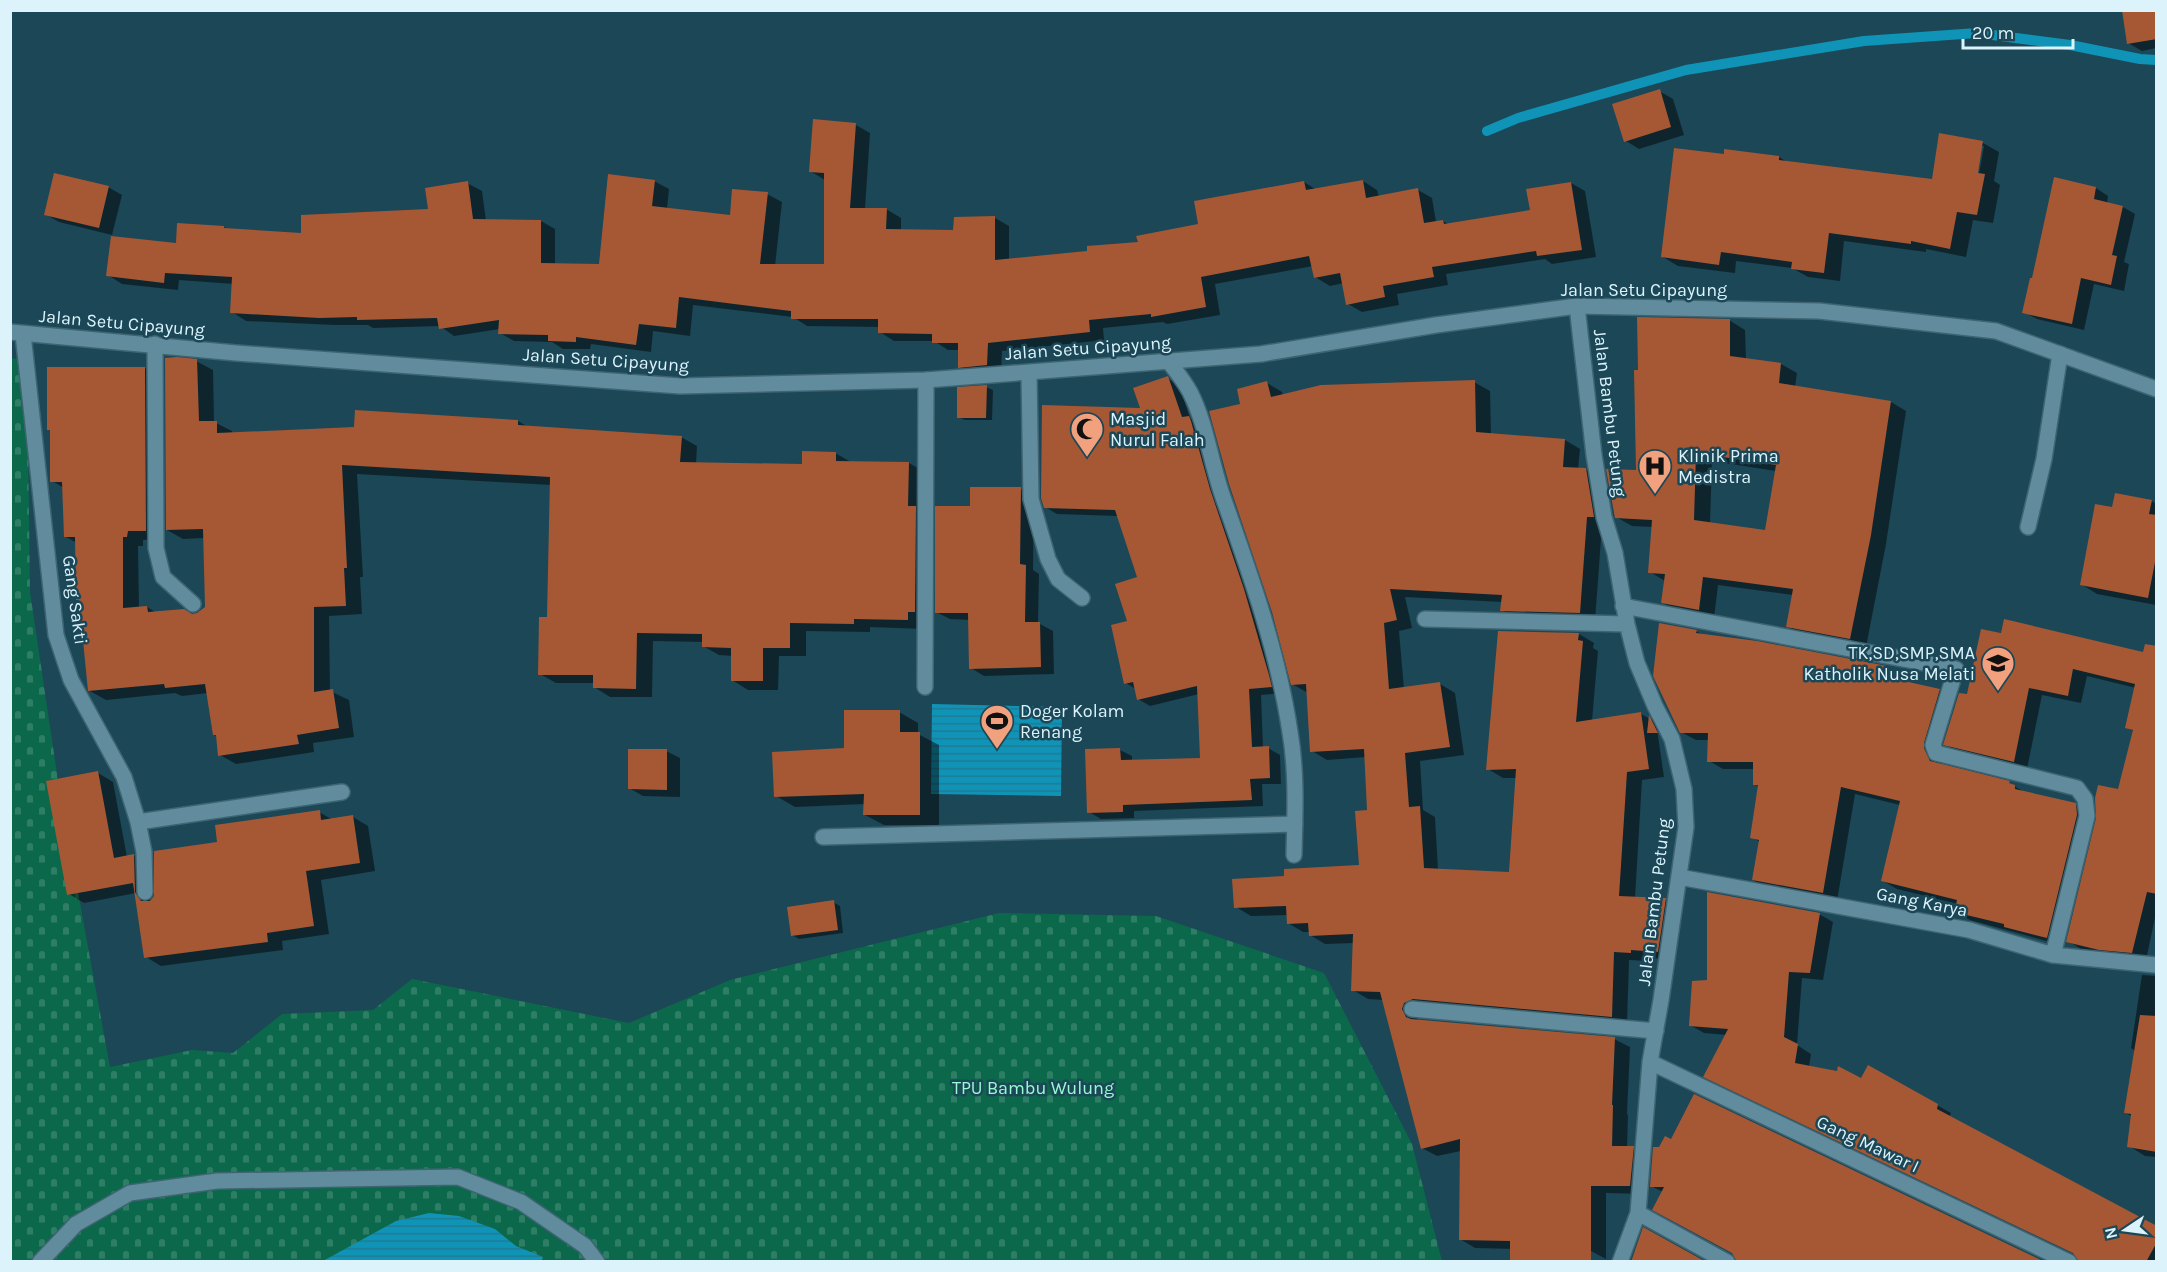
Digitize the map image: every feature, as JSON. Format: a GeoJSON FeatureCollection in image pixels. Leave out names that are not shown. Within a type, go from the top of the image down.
{"type":"FeatureCollection","features":[{"type":"Feature","properties":{"kind":"street","name":"Jalan Setu Cipayung"},"geometry":{"type":"LineString","coordinates":[[17,333],[272,356],[680,386],[926,380],[1261,354],[1436,325],[1577,306],[1819,311],[1996,331],[2157,389]]}},
{"type":"Feature","properties":{"kind":"street","name":"Jalan Bambu Petung"},"geometry":{"type":"LineString","coordinates":[[1577,306],[1594,455],[1604,517],[1637,663],[1672,739],[1684,789],[1686,827],[1650,1062],[1638,1213],[1620,1262]]}},
{"type":"Feature","properties":{"kind":"street","name":"Gang Sakti"},"geometry":{"type":"LineString","coordinates":[[17,333],[56,635],[71,680],[124,777],[138,822],[144,852],[145,892]]}},
{"type":"Feature","properties":{"kind":"street"},"geometry":{"type":"LineString","coordinates":[[155,344],[156,548],[163,577],[193,604]]}},
{"type":"Feature","properties":{"kind":"street"},"geometry":{"type":"LineString","coordinates":[[2028,527],[2044,459],[2060,354]]}},
{"type":"Feature","properties":{"kind":"street"},"geometry":{"type":"LineString","coordinates":[[1169,362],[1190,392],[1200,419],[1223,498],[1256,592],[1277,663],[1291,734],[1295,789],[1294,855]]}},
{"type":"Feature","properties":{"kind":"street"},"geometry":{"type":"LineString","coordinates":[[1029,373],[1031,499],[1048,560],[1058,579],[1082,598]]}},
{"type":"Feature","properties":{"kind":"street"},"geometry":{"type":"LineString","coordinates":[[925,687],[926,380]]}},
{"type":"Feature","properties":{"kind":"street"},"geometry":{"type":"LineString","coordinates":[[1623,606],[1956,669],[1933,745],[1936,753],[2077,788],[2085,799],[2087,816],[2053,955]]}},
{"type":"Feature","properties":{"kind":"street"},"geometry":{"type":"LineString","coordinates":[[1425,619],[1627,624]]}},
{"type":"Feature","properties":{"kind":"street"},"geometry":{"type":"LineString","coordinates":[[138,822],[342,792]]}},
{"type":"Feature","properties":{"kind":"street"},"geometry":{"type":"LineString","coordinates":[[823,837],[1295,824]]}},
{"type":"Feature","properties":{"kind":"street","name":"Gang Karya"},"geometry":{"type":"LineString","coordinates":[[1679,878],[1968,930],[2053,955],[2157,965]]}},
{"type":"Feature","properties":{"kind":"street"},"geometry":{"type":"LineString","coordinates":[[1412,1009],[1656,1031]]}},
{"type":"Feature","properties":{"kind":"street","name":"Gang Mawar I"},"geometry":{"type":"LineString","coordinates":[[1650,1062],[2069,1262]]}},
{"type":"Feature","properties":{"kind":"street"},"geometry":{"type":"LineString","coordinates":[[40,1262],[76,1224],[130,1193],[217,1181],[458,1177],[520,1202],[585,1246],[597,1262]]}},
{"type":"Feature","properties":{"kind":"street"},"geometry":{"type":"LineString","coordinates":[[1638,1213],[1727,1262]]}},
{"type":"Feature","properties":{"kind":"green space","name":"TPU Bambu Wulung"},"geometry":{"type":"Polygon","coordinates":[[[11,358],[27,361],[30,592],[60,794],[110,1067],[192,1050],[233,1053],[282,1014],[373,1010],[412,979],[629,1023],[730,980],[999,913],[1156,916],[1324,973],[1412,1144],[1442,1261],[11,1262],[11,358]]]}},
{"type":"Feature","properties":{"kind":"water","name":"Doger Kolam Renang"},"geometry":{"type":"Polygon","coordinates":[[[932,704],[1062,707],[1061,796],[931,794],[932,704]]]}},
{"type":"Feature","properties":{"kind":"water"},"geometry":{"type":"Polygon","coordinates":[[[429,1213],[459,1216],[495,1229],[516,1246],[543,1257],[541,1262],[323,1261],[396,1221],[429,1213]]]}},
{"type":"Feature","properties":{"kind":"building"},"geometry":{"type":"Polygon","coordinates":[[[2122,10],[2157,10],[2157,39],[2127,44],[2122,10]]]}},
{"type":"Feature","properties":{"kind":"building"},"geometry":{"type":"Polygon","coordinates":[[[1660,89],[1671,127],[1624,142],[1612,104],[1660,89]]]}},
{"type":"Feature","properties":{"kind":"building"},"geometry":{"type":"Polygon","coordinates":[[[813,119],[856,123],[850,208],[887,208],[886,229],[953,230],[954,217],[995,216],[995,260],[1087,251],[1087,246],[1138,242],[1136,236],[1198,224],[1194,201],[1304,181],[1306,190],[1363,180],[1366,198],[1418,188],[1424,223],[1443,220],[1444,224],[1530,210],[1526,189],[1571,182],[1582,250],[1537,256],[1536,251],[1432,267],[1434,277],[1383,286],[1385,297],[1346,305],[1340,273],[1314,278],[1309,256],[1201,277],[1206,307],[1151,317],[1151,314],[1089,320],[1090,332],[988,343],[987,365],[958,368],[958,343],[932,343],[932,334],[878,333],[878,319],[791,319],[791,311],[679,297],[676,328],[639,324],[636,345],[576,337],[576,342],[548,341],[548,335],[498,334],[499,320],[439,329],[437,318],[357,320],[357,317],[319,318],[230,313],[232,277],[165,273],[164,283],[106,276],[111,236],[176,243],[177,223],[301,233],[301,215],[428,209],[425,188],[468,181],[473,219],[541,220],[541,263],[599,264],[608,174],[655,180],[652,206],[730,215],[732,189],[768,192],[760,264],[824,264],[824,173],[809,172],[813,119]]]}},
{"type":"Feature","properties":{"kind":"building"},"geometry":{"type":"Polygon","coordinates":[[[1939,133],[1983,141],[1978,173],[1985,174],[1977,215],[1957,212],[1950,249],[1911,241],[1911,244],[1829,233],[1824,273],[1791,269],[1792,262],[1721,252],[1719,265],[1661,257],[1674,148],[1724,154],[1724,149],[1779,156],[1779,160],[1932,179],[1939,133]]]}},
{"type":"Feature","properties":{"kind":"building"},"geometry":{"type":"Polygon","coordinates":[[[54,173],[109,186],[99,228],[44,215],[54,173]]]}},
{"type":"Feature","properties":{"kind":"building"},"geometry":{"type":"Polygon","coordinates":[[[2054,177],[2096,187],[2094,199],[2123,206],[2112,255],[2117,256],[2111,285],[2081,278],[2072,324],[2022,313],[2054,177]]]}},
{"type":"Feature","properties":{"kind":"building"},"geometry":{"type":"Polygon","coordinates":[[[1637,317],[1730,319],[1730,356],[1781,363],[1779,383],[1891,401],[1871,535],[1850,639],[1786,627],[1793,589],[1703,577],[1699,610],[1661,603],[1665,574],[1648,573],[1652,520],[1615,518],[1606,469],[1636,470],[1634,370],[1638,370],[1637,317]],[[1696,453],[1694,520],[1765,530],[1776,465],[1696,453]]]}},
{"type":"Feature","properties":{"kind":"building"},"geometry":{"type":"Polygon","coordinates":[[[165,358],[197,359],[199,421],[217,421],[217,433],[354,427],[355,410],[518,420],[518,425],[682,436],[680,462],[802,464],[802,451],[836,452],[836,461],[909,462],[908,506],[916,506],[915,612],[908,612],[908,620],[854,619],[854,624],[790,623],[790,648],[763,648],[763,681],[731,681],[731,648],[702,647],[702,634],[637,633],[636,689],[593,688],[593,675],[538,675],[539,617],[547,617],[550,477],[342,465],[347,568],[344,568],[346,606],[314,607],[314,692],[333,689],[339,728],[297,735],[299,744],[218,756],[205,684],[165,688],[164,684],[88,691],[79,600],[76,600],[75,537],[64,537],[62,482],[50,482],[47,367],[145,367],[146,531],[128,531],[127,537],[123,537],[123,608],[147,606],[148,612],[184,609],[192,614],[205,607],[203,529],[166,530],[165,358]]]}},
{"type":"Feature","properties":{"kind":"building"},"geometry":{"type":"Polygon","coordinates":[[[1168,376],[1182,417],[1189,416],[1191,421],[1269,675],[1272,687],[1249,689],[1252,747],[1269,746],[1270,778],[1250,779],[1252,800],[1123,805],[1123,812],[1087,813],[1085,749],[1120,748],[1121,760],[1200,758],[1197,686],[1137,700],[1133,682],[1124,684],[1111,625],[1127,621],[1115,584],[1137,577],[1115,510],[1044,508],[1041,498],[1042,405],[1140,408],[1133,388],[1168,376]]]}},
{"type":"Feature","properties":{"kind":"building"},"geometry":{"type":"Polygon","coordinates":[[[1475,380],[1476,432],[1565,439],[1563,467],[1586,468],[1594,517],[1587,517],[1580,613],[1500,611],[1502,595],[1390,589],[1397,620],[1384,623],[1389,689],[1440,682],[1450,747],[1405,753],[1409,807],[1420,806],[1424,868],[1509,872],[1516,769],[1486,770],[1498,631],[1579,633],[1578,640],[1583,641],[1576,722],[1641,712],[1649,769],[1627,772],[1619,896],[1666,898],[1658,952],[1631,950],[1631,953],[1614,952],[1612,1017],[1413,999],[1404,1003],[1402,1009],[1406,1017],[1411,1019],[1615,1037],[1612,1146],[1634,1146],[1630,1186],[1591,1186],[1591,1262],[1510,1262],[1510,1241],[1459,1240],[1460,1139],[1421,1149],[1380,992],[1351,991],[1353,934],[1309,936],[1308,923],[1287,924],[1286,906],[1234,908],[1232,879],[1284,876],[1284,869],[1359,865],[1355,811],[1367,810],[1364,749],[1310,752],[1306,684],[1291,685],[1272,612],[1229,484],[1209,411],[1240,404],[1237,389],[1267,381],[1271,397],[1321,385],[1475,380]]]}},
{"type":"Feature","properties":{"kind":"building"},"geometry":{"type":"Polygon","coordinates":[[[987,385],[986,418],[957,418],[957,387],[987,385]]]}},
{"type":"Feature","properties":{"kind":"building"},"geometry":{"type":"Polygon","coordinates":[[[970,487],[1021,487],[1020,564],[1026,565],[1025,622],[1040,622],[1041,667],[969,669],[968,613],[935,613],[935,506],[970,506],[970,487]]]}},
{"type":"Feature","properties":{"kind":"building"},"geometry":{"type":"Polygon","coordinates":[[[2115,493],[2152,500],[2149,514],[2157,515],[2157,552],[2148,598],[2080,585],[2095,504],[2112,507],[2115,493]]]}},
{"type":"Feature","properties":{"kind":"building"},"geometry":{"type":"Polygon","coordinates":[[[2004,619],[2143,652],[2145,644],[2157,646],[2157,894],[2147,892],[2132,953],[2099,950],[2066,942],[2096,818],[2095,798],[2098,785],[2118,789],[2133,730],[2125,728],[2135,684],[2073,669],[2068,696],[2029,688],[2014,762],[1943,745],[1959,693],[1967,694],[1981,629],[2001,633],[2004,619]]]}},
{"type":"Feature","properties":{"kind":"building"},"geometry":{"type":"Polygon","coordinates":[[[1659,623],[1697,630],[1696,633],[1757,641],[1887,666],[1886,677],[1940,689],[1924,743],[1930,761],[2010,781],[2009,783],[2015,785],[2015,789],[2076,803],[2077,815],[2047,938],[2004,927],[2004,924],[1954,912],[1957,900],[1881,881],[1900,801],[1841,787],[1823,893],[1752,880],[1759,840],[1750,838],[1758,785],[1753,785],[1753,762],[1707,762],[1708,733],[1680,733],[1653,676],[1659,623]]]}},
{"type":"Feature","properties":{"kind":"building"},"geometry":{"type":"Polygon","coordinates":[[[844,710],[900,710],[900,732],[920,732],[920,815],[863,815],[864,794],[774,797],[772,752],[844,748],[844,710]]]}},
{"type":"Feature","properties":{"kind":"building"},"geometry":{"type":"Polygon","coordinates":[[[1649,715],[1658,733],[1647,733],[1649,715]]]}},
{"type":"Feature","properties":{"kind":"building"},"geometry":{"type":"Polygon","coordinates":[[[628,749],[667,749],[667,790],[628,789],[628,749]]]}},
{"type":"Feature","properties":{"kind":"building"},"geometry":{"type":"Polygon","coordinates":[[[98,771],[114,858],[134,854],[135,892],[141,901],[150,901],[154,896],[154,851],[217,842],[215,825],[320,810],[321,820],[353,815],[360,863],[306,871],[314,926],[267,933],[268,942],[144,958],[133,883],[67,895],[46,781],[98,771]]]}},
{"type":"Feature","properties":{"kind":"building"},"geometry":{"type":"Polygon","coordinates":[[[1707,892],[1820,913],[1810,973],[1789,972],[1784,1037],[1798,1044],[1795,1063],[1837,1071],[1838,1066],[1861,1078],[1868,1065],[1938,1104],[1937,1109],[2157,1226],[2157,1242],[2146,1262],[2079,1262],[2073,1253],[1703,1077],[1728,1029],[1689,1026],[1692,981],[1707,980],[1707,892]]]}},
{"type":"Feature","properties":{"kind":"building"},"geometry":{"type":"Polygon","coordinates":[[[834,900],[838,930],[791,936],[787,907],[834,900]]]}},
{"type":"Feature","properties":{"kind":"building"},"geometry":{"type":"Polygon","coordinates":[[[2140,1015],[2157,1016],[2157,1152],[2127,1147],[2131,1114],[2124,1113],[2140,1015]]]}},
{"type":"Feature","properties":{"kind":"building"},"geometry":{"type":"Polygon","coordinates":[[[1694,1094],[2045,1262],[1737,1262],[1732,1253],[1652,1210],[1664,1187],[1650,1187],[1653,1147],[1659,1147],[1665,1136],[1671,1139],[1694,1094]]]}},
{"type":"Feature","properties":{"kind":"building"},"geometry":{"type":"Polygon","coordinates":[[[1643,1227],[1706,1262],[1631,1262],[1643,1227]]]}},
{"type":"Feature","properties":{"kind":"waterway"},"geometry":{"type":"LineString","coordinates":[[1487,131],[1518,118],[1686,70],[1864,41],[1977,33],[2070,45],[2156,60]]}},
{"type":"Feature","properties":{"kind":"place","name":"Masjid Nurul Falah"},"geometry":{"type":"Point","coordinates":[1087,458]}},
{"type":"Feature","properties":{"kind":"place","name":"Klinik Prima Medistra"},"geometry":{"type":"Point","coordinates":[1655,495]}},
{"type":"Feature","properties":{"kind":"place","name":"TK,SD,SMP,SMA Katholik Nusa Melati"},"geometry":{"type":"Point","coordinates":[1998,692]}},
{"type":"Feature","properties":{"kind":"place","name":"Doger Kolam Renang"},"geometry":{"type":"Point","coordinates":[997,750]}}]}
